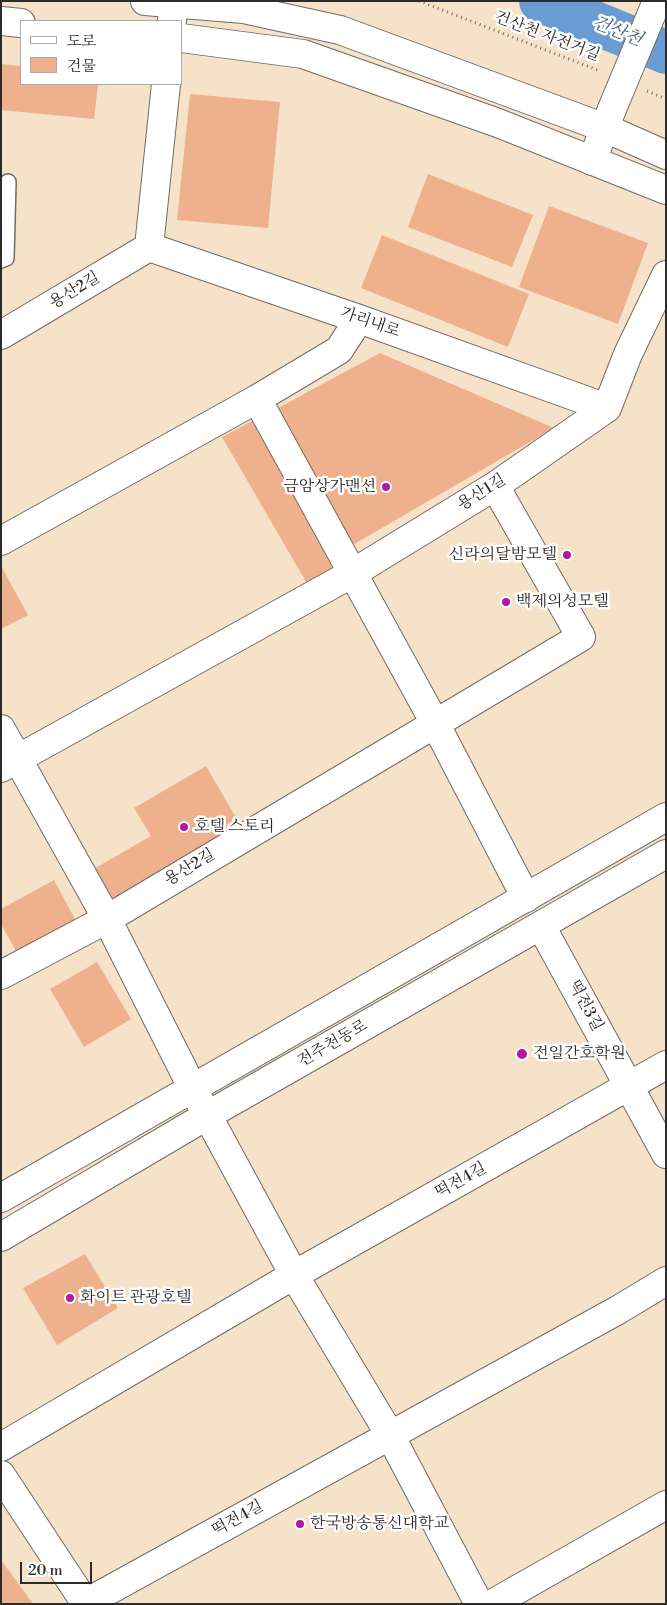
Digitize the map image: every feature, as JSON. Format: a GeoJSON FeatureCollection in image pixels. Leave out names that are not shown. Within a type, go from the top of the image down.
{"type":"FeatureCollection","features":[{"type":"Feature","properties":{"kind":"street"},"geometry":{"type":"LineString","coordinates":[[145,1],[173,12],[244,5],[340,30],[608,118],[666,155]]}},
{"type":"Feature","properties":{"kind":"street"},"geometry":{"type":"LineString","coordinates":[[592,161],[657,1]]}},
{"type":"Feature","properties":{"kind":"street"},"geometry":{"type":"LineString","coordinates":[[1,21],[20,23]]}},
{"type":"Feature","properties":{"kind":"street"},"geometry":{"type":"LineString","coordinates":[[182,38],[303,54],[498,123],[666,190]]}},
{"type":"Feature","properties":{"kind":"street"},"geometry":{"type":"LineString","coordinates":[[149,247],[166,85]]}},
{"type":"Feature","properties":{"kind":"street","name":"가리내로"},"geometry":{"type":"LineString","coordinates":[[149,247],[359,318],[607,408]]}},
{"type":"Feature","properties":{"kind":"street","name":"용산2길"},"geometry":{"type":"LineString","coordinates":[[1,335],[149,247]]}},
{"type":"Feature","properties":{"kind":"street"},"geometry":{"type":"LineString","coordinates":[[607,408],[628,354],[666,276]]}},
{"type":"Feature","properties":{"kind":"street"},"geometry":{"type":"LineString","coordinates":[[1,541],[257,399],[339,350],[359,318]]}},
{"type":"Feature","properties":{"kind":"street"},"geometry":{"type":"LineString","coordinates":[[257,399],[436,725],[526,898]]}},
{"type":"Feature","properties":{"kind":"street","name":"용산1길"},"geometry":{"type":"LineString","coordinates":[[10,763],[184,664],[353,573],[495,486],[607,408]]}},
{"type":"Feature","properties":{"kind":"street"},"geometry":{"type":"LineString","coordinates":[[436,725],[581,637],[495,486]]}},
{"type":"Feature","properties":{"kind":"street","name":"용산2길"},"geometry":{"type":"LineString","coordinates":[[1,975],[107,919],[273,818],[436,725]]}},
{"type":"Feature","properties":{"kind":"street"},"geometry":{"type":"LineString","coordinates":[[1,729],[10,763],[107,919],[193,1089],[294,1275],[390,1434],[479,1604]]}},
{"type":"Feature","properties":{"kind":"street","name":"전주천동로"},"geometry":{"type":"LineString","coordinates":[[1,1198],[666,818]]}},
{"type":"Feature","properties":{"kind":"street","name":"전주천동로"},"geometry":{"type":"LineString","coordinates":[[1,1237],[208,1115],[666,854]]}},
{"type":"Feature","properties":{"kind":"street","name":"떡전3길"},"geometry":{"type":"LineString","coordinates":[[541,926],[666,1154]]}},
{"type":"Feature","properties":{"kind":"street"},"geometry":{"type":"LineString","coordinates":[[628,1087],[666,1065]]}},
{"type":"Feature","properties":{"kind":"street","name":"떡전4길"},"geometry":{"type":"LineString","coordinates":[[1,1447],[294,1275],[628,1087]]}},
{"type":"Feature","properties":{"kind":"street","name":"떡전4길"},"geometry":{"type":"LineString","coordinates":[[85,1603],[618,1310],[666,1281]]}},
{"type":"Feature","properties":{"kind":"street"},"geometry":{"type":"LineString","coordinates":[[1,1475],[85,1603]]}},
{"type":"Feature","properties":{"kind":"street"},"geometry":{"type":"LineString","coordinates":[[492,1604],[666,1505]]}},
{"type":"Feature","properties":{"kind":"lane"},"geometry":{"type":"LineString","coordinates":[[1,260],[6,258],[8,182]]}},
{"type":"Feature","properties":{"kind":"path","name":"건산천 자전거길"},"geometry":{"type":"LineString","coordinates":[[419,1],[602,72]]}},
{"type":"Feature","properties":{"kind":"path"},"geometry":{"type":"LineString","coordinates":[[638,87],[666,99]]}},
{"type":"Feature","properties":{"kind":"building"},"geometry":{"type":"Polygon","coordinates":[[[1,64],[20,66],[20,85],[98,85],[94,119],[1,110],[1,64]]]}},
{"type":"Feature","properties":{"kind":"building"},"geometry":{"type":"Polygon","coordinates":[[[190,94],[280,102],[268,228],[177,220],[190,94]]]}},
{"type":"Feature","properties":{"kind":"building"},"geometry":{"type":"Polygon","coordinates":[[[428,174],[533,215],[512,267],[408,227],[428,174]]]}},
{"type":"Feature","properties":{"kind":"building"},"geometry":{"type":"Polygon","coordinates":[[[549,206],[648,243],[618,324],[519,287],[549,206]]]}},
{"type":"Feature","properties":{"kind":"building"},"geometry":{"type":"Polygon","coordinates":[[[382,235],[529,294],[508,347],[361,288],[382,235]]]}},
{"type":"Feature","properties":{"kind":"building","name":"금암상가맨션"},"geometry":{"type":"Polygon","coordinates":[[[380,353],[554,428],[351,546],[276,409],[380,353]]]}},
{"type":"Feature","properties":{"kind":"building"},"geometry":{"type":"Polygon","coordinates":[[[252,421],[334,564],[333,574],[309,587],[222,437],[252,421]]]}},
{"type":"Feature","properties":{"kind":"building"},"geometry":{"type":"Polygon","coordinates":[[[1,566],[28,615],[1,629],[1,566]]]}},
{"type":"Feature","properties":{"kind":"building"},"geometry":{"type":"Polygon","coordinates":[[[206,766],[242,828],[112,903],[92,870],[151,836],[134,808],[206,766]]]}},
{"type":"Feature","properties":{"kind":"building"},"geometry":{"type":"Polygon","coordinates":[[[54,880],[76,921],[17,953],[1,924],[1,909],[54,880]]]}},
{"type":"Feature","properties":{"kind":"building"},"geometry":{"type":"Polygon","coordinates":[[[97,962],[131,1019],[84,1047],[50,989],[97,962]]]}},
{"type":"Feature","properties":{"kind":"building","name":"화이트 관광호텔"},"geometry":{"type":"Polygon","coordinates":[[[85,1254],[118,1308],[57,1345],[23,1288],[85,1254]]]}},
{"type":"Feature","properties":{"kind":"building"},"geometry":{"type":"Polygon","coordinates":[[[1,1560],[32,1602],[30,1604],[1,1604],[1,1560]]]}},
{"type":"Feature","properties":{"kind":"waterway","name":"건산천"},"geometry":{"type":"LineString","coordinates":[[541,1],[666,52]]}},
{"type":"Feature","properties":{"kind":"place","name":"금암상가맨션"},"geometry":{"type":"Point","coordinates":[386,487]}},
{"type":"Feature","properties":{"kind":"place","name":"신라의달밤모텔"},"geometry":{"type":"Point","coordinates":[567,555]}},
{"type":"Feature","properties":{"kind":"place","name":"백제의성모텔"},"geometry":{"type":"Point","coordinates":[506,602]}},
{"type":"Feature","properties":{"kind":"place","name":"호텔 스토리"},"geometry":{"type":"Point","coordinates":[184,827]}},
{"type":"Feature","properties":{"kind":"place","name":"전일간호학원"},"geometry":{"type":"Point","coordinates":[522,1054]}},
{"type":"Feature","properties":{"kind":"place","name":"화이트 관광호텔"},"geometry":{"type":"Point","coordinates":[70,1298]}},
{"type":"Feature","properties":{"kind":"place","name":"한국방송통신대학교"},"geometry":{"type":"Point","coordinates":[300,1524]}}]}
